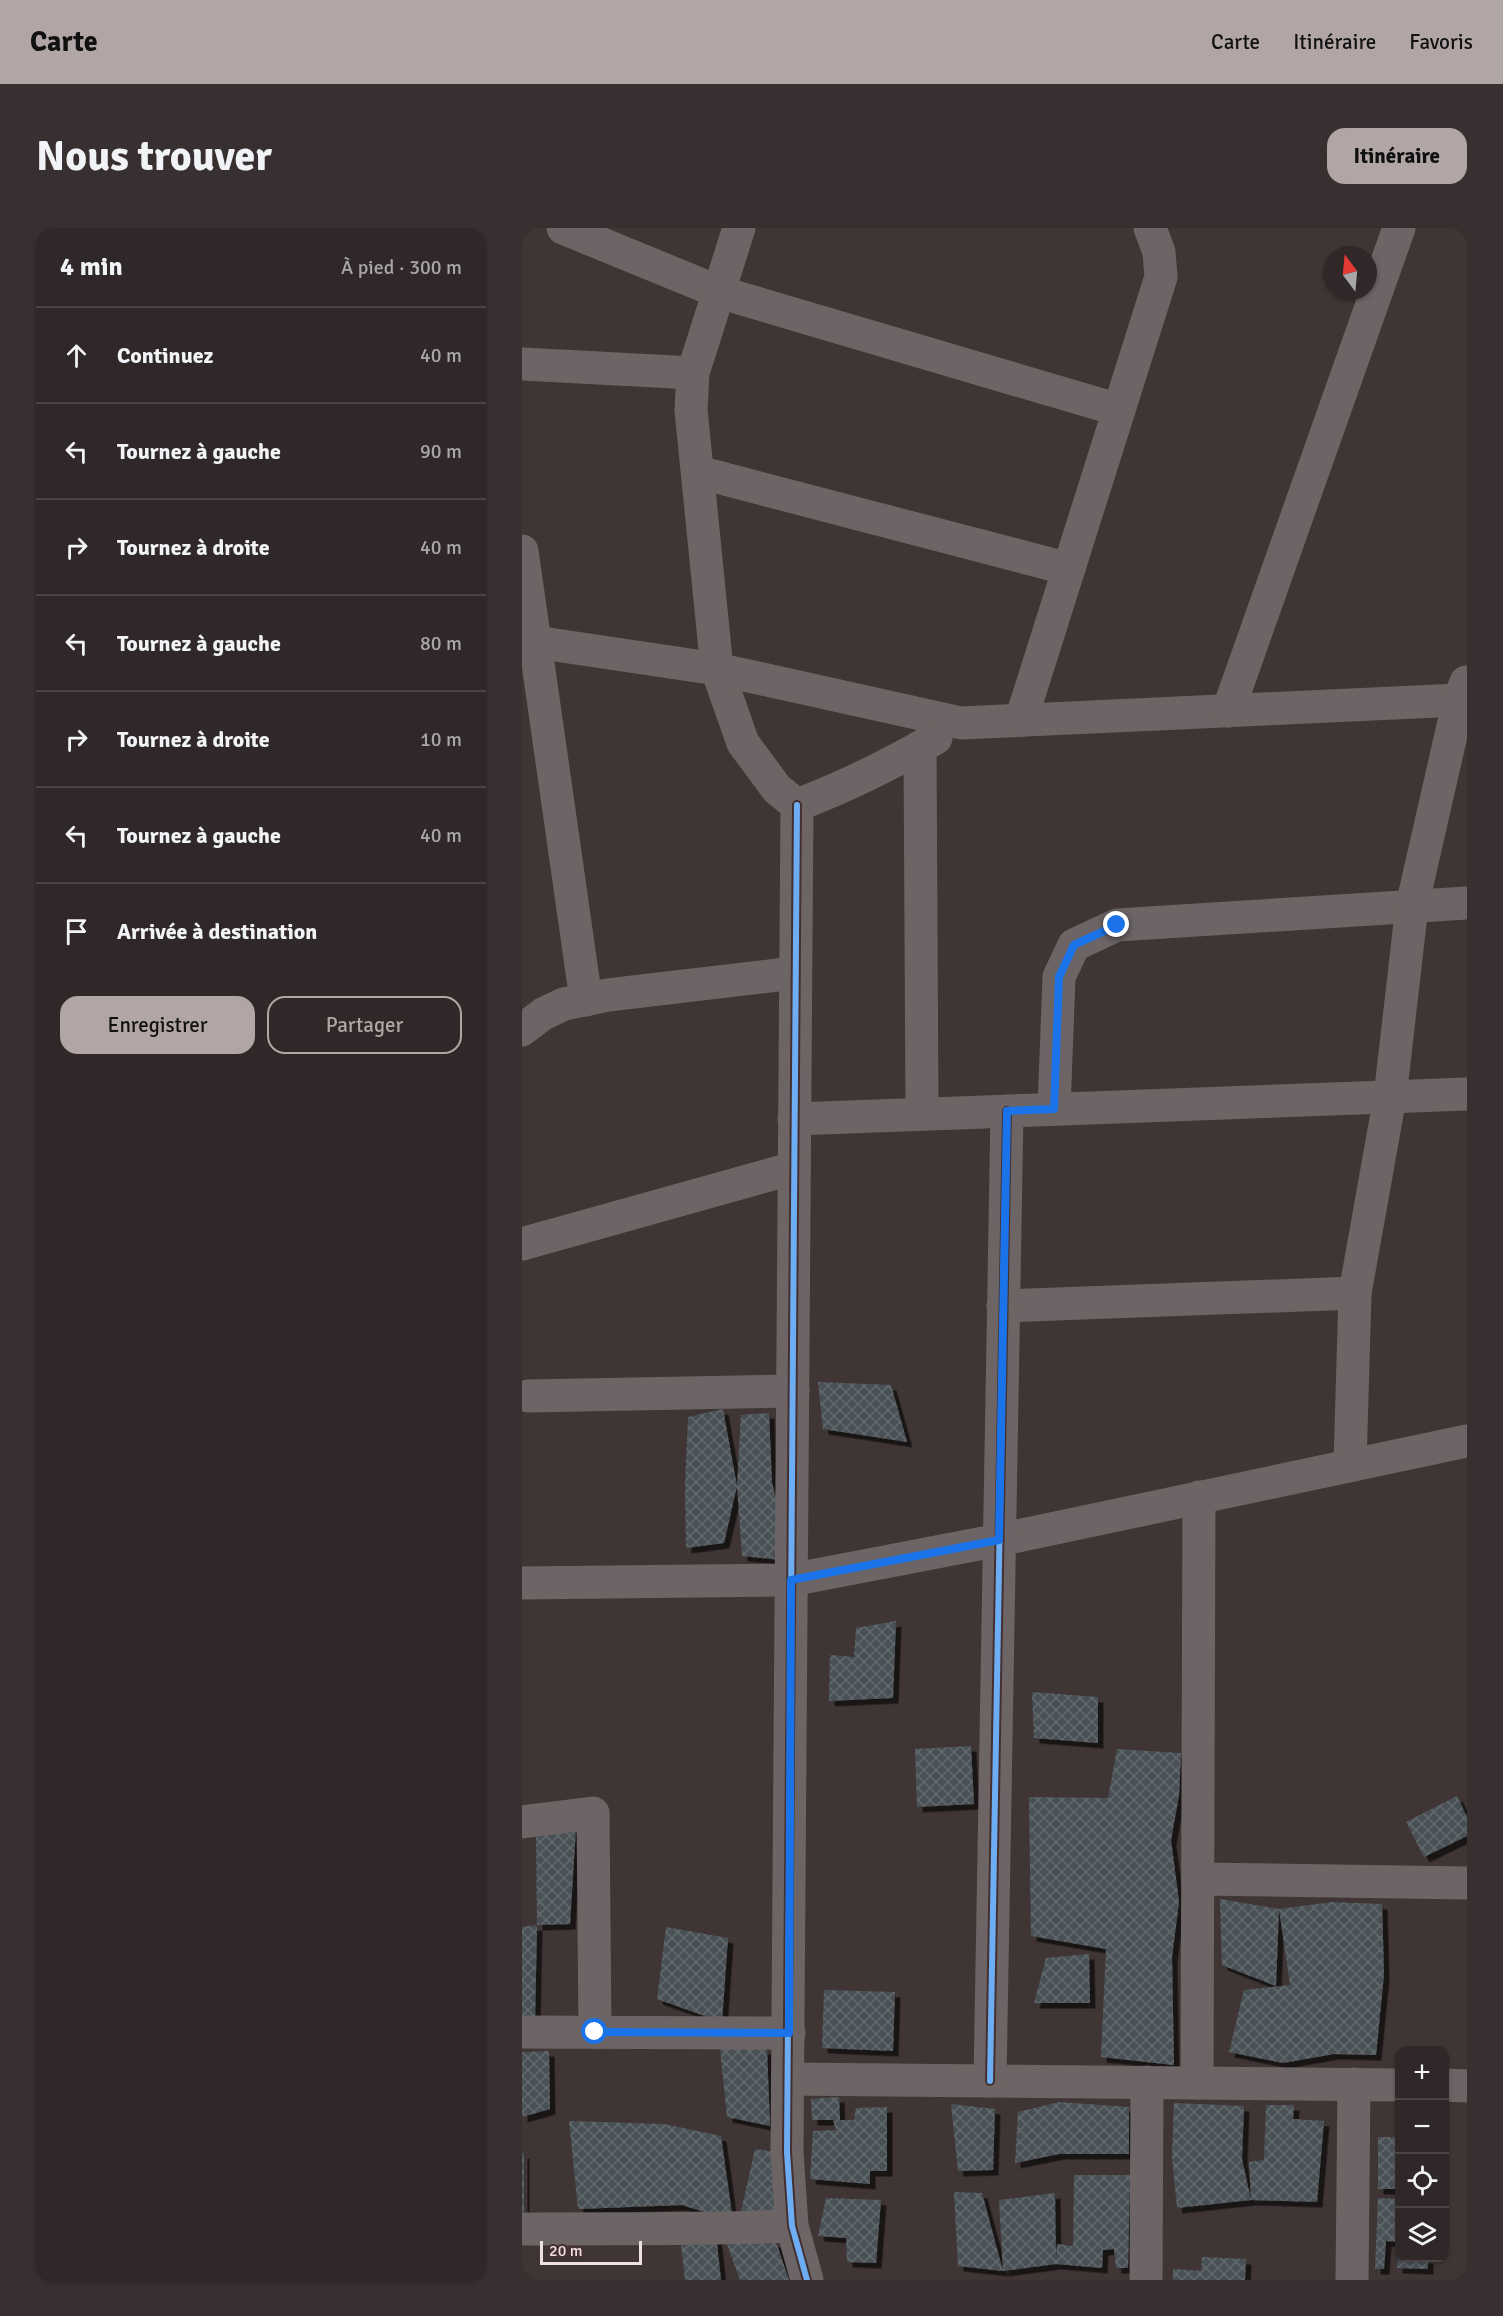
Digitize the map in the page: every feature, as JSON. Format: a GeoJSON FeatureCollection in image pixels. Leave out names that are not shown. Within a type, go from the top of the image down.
{"type":"FeatureCollection","features":[{"type":"Feature","properties":{"kind":"street"},"geometry":{"type":"LineString","coordinates":[[562,228],[719,292],[1119,410]]}},
{"type":"Feature","properties":{"kind":"street"},"geometry":{"type":"LineString","coordinates":[[739,228],[693,373],[691,410],[717,669],[743,743],[777,789],[797,805]]}},
{"type":"Feature","properties":{"kind":"street"},"geometry":{"type":"LineString","coordinates":[[1021,720],[1161,277],[1159,252],[1150,228]]}},
{"type":"Feature","properties":{"kind":"street"},"geometry":{"type":"LineString","coordinates":[[1228,711],[1399,228]]}},
{"type":"Feature","properties":{"kind":"street"},"geometry":{"type":"LineString","coordinates":[[522,364],[693,373]]}},
{"type":"Feature","properties":{"kind":"street"},"geometry":{"type":"LineString","coordinates":[[698,472],[1069,569]]}},
{"type":"Feature","properties":{"kind":"street"},"geometry":{"type":"LineString","coordinates":[[522,551],[529,642],[586,1000]]}},
{"type":"Feature","properties":{"kind":"street"},"geometry":{"type":"LineString","coordinates":[[529,642],[717,669],[961,723],[1228,711],[1463,690],[1412,906],[1390,1097],[1355,1293],[1350,1465]]}},
{"type":"Feature","properties":{"kind":"street"},"geometry":{"type":"LineString","coordinates":[[797,805],[835,790],[920,747],[961,723]]}},
{"type":"Feature","properties":{"kind":"street"},"geometry":{"type":"LineString","coordinates":[[920,747],[922,1114]]}},
{"type":"Feature","properties":{"kind":"street"},"geometry":{"type":"LineString","coordinates":[[797,805],[787,2152],[792,2226],[807,2280]]}},
{"type":"Feature","properties":{"kind":"street"},"geometry":{"type":"LineString","coordinates":[[1054,1109],[1059,977],[1074,945],[1117,925],[1467,903]]}},
{"type":"Feature","properties":{"kind":"street"},"geometry":{"type":"LineString","coordinates":[[522,1030],[543,1014],[564,1004],[608,995],[795,973]]}},
{"type":"Feature","properties":{"kind":"street"},"geometry":{"type":"LineString","coordinates":[[794,1119],[1467,1094]]}},
{"type":"Feature","properties":{"kind":"street"},"geometry":{"type":"LineString","coordinates":[[990,2081],[1007,1111]]}},
{"type":"Feature","properties":{"kind":"street"},"geometry":{"type":"LineString","coordinates":[[522,1244],[794,1168]]}},
{"type":"Feature","properties":{"kind":"street"},"geometry":{"type":"LineString","coordinates":[[1003,1306],[1355,1293]]}},
{"type":"Feature","properties":{"kind":"street"},"geometry":{"type":"LineString","coordinates":[[528,1396],[793,1391]]}},
{"type":"Feature","properties":{"kind":"street"},"geometry":{"type":"LineString","coordinates":[[522,1583],[791,1580],[999,1540],[1467,1441]]}},
{"type":"Feature","properties":{"kind":"street"},"geometry":{"type":"LineString","coordinates":[[1197,2083],[1199,1497]]}},
{"type":"Feature","properties":{"kind":"street"},"geometry":{"type":"LineString","coordinates":[[522,1822],[593,1813],[595,2032]]}},
{"type":"Feature","properties":{"kind":"street"},"geometry":{"type":"LineString","coordinates":[[1198,1879],[1467,1883]]}},
{"type":"Feature","properties":{"kind":"street"},"geometry":{"type":"LineString","coordinates":[[522,2032],[789,2033]]}},
{"type":"Feature","properties":{"kind":"street"},"geometry":{"type":"LineString","coordinates":[[788,2079],[1395,2085]]}},
{"type":"Feature","properties":{"kind":"street"},"geometry":{"type":"LineString","coordinates":[[1146,2280],[1147,2082]]}},
{"type":"Feature","properties":{"kind":"street"},"geometry":{"type":"LineString","coordinates":[[1352,2280],[1354,2084]]}},
{"type":"Feature","properties":{"kind":"street"},"geometry":{"type":"LineString","coordinates":[[1449,2085],[1467,2086]]}},
{"type":"Feature","properties":{"kind":"street"},"geometry":{"type":"LineString","coordinates":[[522,2229],[677,2227],[717,2229],[792,2226]]}},
{"type":"Feature","properties":{"kind":"building"},"geometry":{"type":"Polygon","coordinates":[[[818,1382],[891,1385],[907,1442],[823,1429],[818,1382]]]}},
{"type":"Feature","properties":{"kind":"building"},"geometry":{"type":"Polygon","coordinates":[[[723,1409],[737,1486],[724,1543],[686,1548],[685,1484],[688,1417],[723,1409]]]}},
{"type":"Feature","properties":{"kind":"building"},"geometry":{"type":"Polygon","coordinates":[[[769,1413],[772,1483],[792,1561],[742,1556],[737,1486],[741,1415],[769,1413]]]}},
{"type":"Feature","properties":{"kind":"building"},"geometry":{"type":"Polygon","coordinates":[[[896,1621],[893,1698],[829,1701],[830,1655],[854,1657],[856,1628],[896,1621]]]}},
{"type":"Feature","properties":{"kind":"building"},"geometry":{"type":"Polygon","coordinates":[[[1032,1692],[1098,1697],[1098,1743],[1034,1738],[1032,1692]]]}},
{"type":"Feature","properties":{"kind":"building"},"geometry":{"type":"Polygon","coordinates":[[[971,1746],[974,1804],[917,1807],[915,1749],[971,1746]]]}},
{"type":"Feature","properties":{"kind":"building"},"geometry":{"type":"Polygon","coordinates":[[[1117,1749],[1181,1753],[1179,1795],[1171,1840],[1179,1902],[1172,1957],[1174,2065],[1101,2057],[1106,1949],[1031,1936],[1029,1797],[1108,1798],[1117,1749]]]}},
{"type":"Feature","properties":{"kind":"building"},"geometry":{"type":"Polygon","coordinates":[[[1457,1796],[1467,1817],[1467,1836],[1424,1857],[1406,1822],[1457,1796]]]}},
{"type":"Feature","properties":{"kind":"building"},"geometry":{"type":"Polygon","coordinates":[[[576,1827],[570,1924],[537,1925],[536,1835],[576,1827]]]}},
{"type":"Feature","properties":{"kind":"building"},"geometry":{"type":"Polygon","coordinates":[[[1220,1899],[1279,1909],[1276,1986],[1222,1965],[1220,1899]]]}},
{"type":"Feature","properties":{"kind":"building"},"geometry":{"type":"Polygon","coordinates":[[[1332,1902],[1382,1904],[1384,1974],[1376,2055],[1334,2054],[1283,2063],[1229,2052],[1244,1990],[1290,1985],[1279,1909],[1332,1902]]]}},
{"type":"Feature","properties":{"kind":"building"},"geometry":{"type":"Polygon","coordinates":[[[537,1925],[535,2022],[522,2018],[522,1927],[537,1925]]]}},
{"type":"Feature","properties":{"kind":"building"},"geometry":{"type":"Polygon","coordinates":[[[666,1927],[728,1938],[722,2022],[657,1999],[666,1927]]]}},
{"type":"Feature","properties":{"kind":"building"},"geometry":{"type":"Polygon","coordinates":[[[1089,1954],[1090,2003],[1034,2003],[1046,1958],[1089,1954]]]}},
{"type":"Feature","properties":{"kind":"building"},"geometry":{"type":"Polygon","coordinates":[[[824,1990],[895,1992],[893,2051],[822,2048],[824,1990]]]}},
{"type":"Feature","properties":{"kind":"building"},"geometry":{"type":"Polygon","coordinates":[[[720,2048],[767,2049],[770,2126],[727,2117],[720,2048]]]}},
{"type":"Feature","properties":{"kind":"building"},"geometry":{"type":"Polygon","coordinates":[[[549,2051],[550,2109],[522,2117],[522,2052],[549,2051]]]}},
{"type":"Feature","properties":{"kind":"building"},"geometry":{"type":"Polygon","coordinates":[[[839,2097],[840,2120],[854,2120],[856,2108],[887,2107],[887,2171],[870,2171],[870,2184],[810,2179],[813,2131],[836,2130],[833,2120],[812,2120],[811,2099],[839,2097]]]}},
{"type":"Feature","properties":{"kind":"building"},"geometry":{"type":"Polygon","coordinates":[[[1059,2102],[1129,2107],[1129,2154],[1059,2154],[1015,2163],[1018,2112],[1059,2102]]]}},
{"type":"Feature","properties":{"kind":"building"},"geometry":{"type":"Polygon","coordinates":[[[1174,2103],[1244,2106],[1242,2159],[1251,2200],[1177,2208],[1172,2157],[1174,2103]]]}},
{"type":"Feature","properties":{"kind":"building"},"geometry":{"type":"Polygon","coordinates":[[[951,2104],[995,2109],[993,2170],[958,2171],[951,2104]]]}},
{"type":"Feature","properties":{"kind":"building"},"geometry":{"type":"Polygon","coordinates":[[[1266,2105],[1294,2105],[1293,2119],[1324,2121],[1317,2202],[1251,2200],[1249,2162],[1264,2160],[1266,2105]]]}},
{"type":"Feature","properties":{"kind":"building"},"geometry":{"type":"Polygon","coordinates":[[[569,2121],[664,2124],[721,2136],[733,2221],[682,2205],[578,2209],[569,2121]]]}},
{"type":"Feature","properties":{"kind":"building"},"geometry":{"type":"Polygon","coordinates":[[[1378,2137],[1395,2137],[1395,2189],[1378,2189],[1378,2137]]]}},
{"type":"Feature","properties":{"kind":"building"},"geometry":{"type":"Polygon","coordinates":[[[755,2149],[782,2153],[782,2223],[739,2220],[755,2149]]]}},
{"type":"Feature","properties":{"kind":"building"},"geometry":{"type":"Polygon","coordinates":[[[522,2153],[524,2153],[524,2221],[522,2221],[522,2153]]]}},
{"type":"Feature","properties":{"kind":"building"},"geometry":{"type":"Polygon","coordinates":[[[1074,2175],[1130,2175],[1128,2268],[1116,2268],[1114,2249],[1103,2250],[1102,2268],[1056,2264],[1003,2271],[999,2200],[1055,2193],[1056,2258],[1057,2244],[1073,2246],[1074,2175]]]}},
{"type":"Feature","properties":{"kind":"building"},"geometry":{"type":"Polygon","coordinates":[[[954,2192],[982,2193],[1003,2271],[958,2266],[954,2192]]]}},
{"type":"Feature","properties":{"kind":"building"},"geometry":{"type":"Polygon","coordinates":[[[826,2198],[881,2200],[876,2263],[847,2262],[846,2238],[818,2236],[826,2198]]]}},
{"type":"Feature","properties":{"kind":"building"},"geometry":{"type":"Polygon","coordinates":[[[1378,2198],[1395,2199],[1395,2242],[1386,2241],[1384,2269],[1375,2269],[1378,2198]]]}},
{"type":"Feature","properties":{"kind":"building"},"geometry":{"type":"Polygon","coordinates":[[[716,2234],[721,2280],[685,2280],[680,2236],[716,2234]]]}},
{"type":"Feature","properties":{"kind":"building"},"geometry":{"type":"Polygon","coordinates":[[[776,2242],[789,2280],[740,2280],[727,2244],[776,2242]]]}},
{"type":"Feature","properties":{"kind":"building"},"geometry":{"type":"Polygon","coordinates":[[[1202,2257],[1246,2259],[1245,2280],[1173,2280],[1173,2269],[1201,2271],[1202,2257]]]}},
{"type":"Feature","properties":{"kind":"building"},"geometry":{"type":"Polygon","coordinates":[[[1398,2262],[1428,2262],[1428,2269],[1397,2268],[1398,2262]]]}},
{"type":"Feature","properties":{"kind":"cycle path"},"geometry":{"type":"LineString","coordinates":[[797,805],[787,2152],[792,2226],[807,2280]]}},
{"type":"Feature","properties":{"kind":"cycle path"},"geometry":{"type":"LineString","coordinates":[[990,2081],[1007,1111]]}},
{"type":"Feature","properties":{"kind":"route"},"geometry":{"type":"LineString","coordinates":[[595,2032],[789,2033],[791,1580],[999,1540],[1007,1111],[1054,1109],[1059,977],[1074,945],[1117,925]]}}]}
